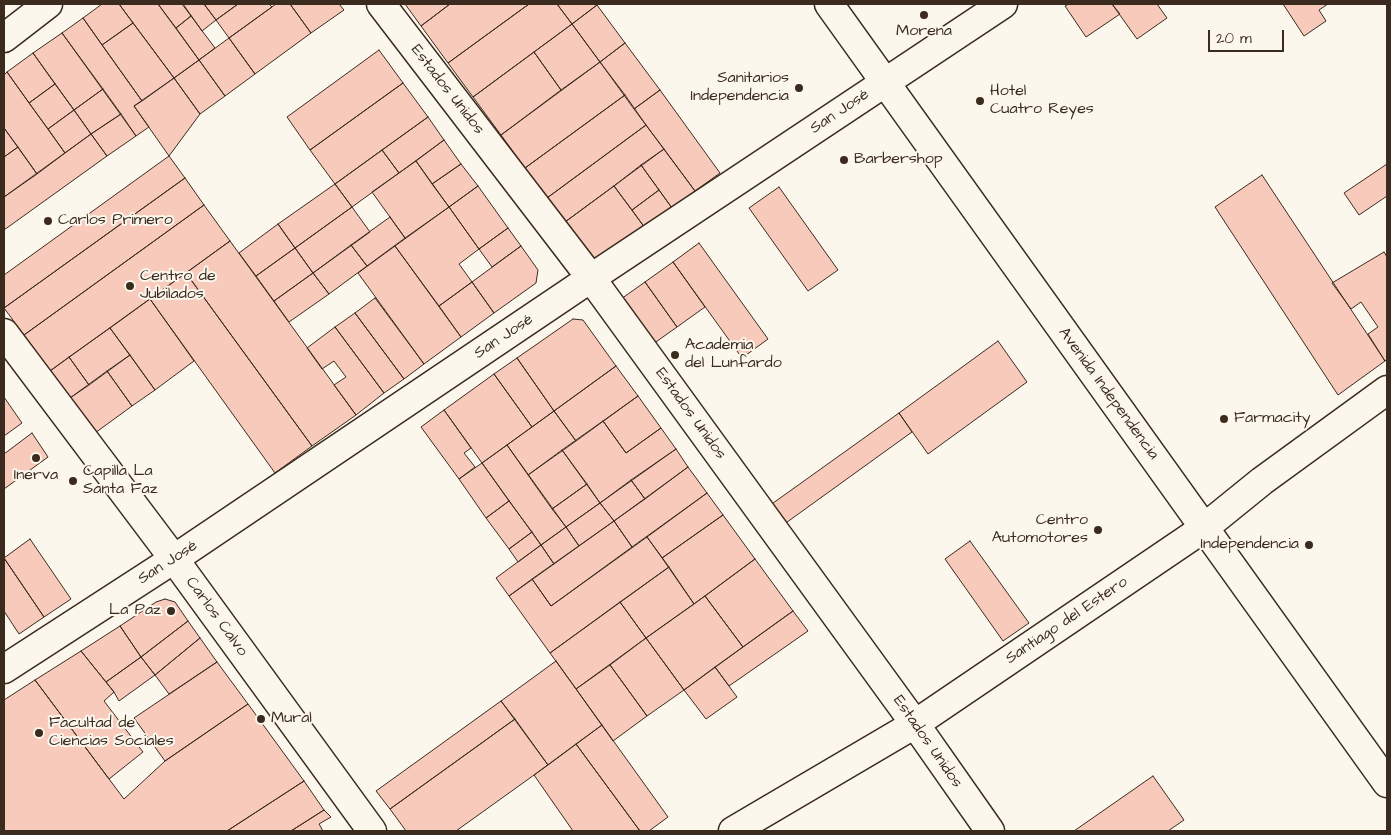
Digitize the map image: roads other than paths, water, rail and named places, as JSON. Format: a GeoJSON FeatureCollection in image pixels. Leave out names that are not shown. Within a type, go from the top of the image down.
{"type":"FeatureCollection","features":[{"type":"Feature","properties":{"kind":"street"},"geometry":{"type":"LineString","coordinates":[[4,38],[48,4]]}},
{"type":"Feature","properties":{"kind":"street","name":"Estados Unidos"},"geometry":{"type":"LineString","coordinates":[[381,4],[591,278],[915,724],[990,831]]}},
{"type":"Feature","properties":{"kind":"street","name":"Avenida Independencia"},"geometry":{"type":"LineString","coordinates":[[829,4],[1387,784]]}},
{"type":"Feature","properties":{"kind":"street","name":"San José"},"geometry":{"type":"LineString","coordinates":[[4,668],[174,559],[1002,4]]}},
{"type":"Feature","properties":{"kind":"street","name":"Carlos Calvo"},"geometry":{"type":"LineString","coordinates":[[4,333],[174,559],[372,831]]}},
{"type":"Feature","properties":{"kind":"street","name":"Santiago del Estero"},"geometry":{"type":"LineString","coordinates":[[733,831],[915,724],[1204,528],[1262,481],[1387,390]]}},
{"type":"Feature","properties":{"kind":"place","name":"Morena"},"geometry":{"type":"Point","coordinates":[924,15]}},
{"type":"Feature","properties":{"kind":"place","name":"Sanitarios Independencia"},"geometry":{"type":"Point","coordinates":[799,88]}},
{"type":"Feature","properties":{"kind":"place","name":"Hotel Cuatro Reyes"},"geometry":{"type":"Point","coordinates":[980,101]}},
{"type":"Feature","properties":{"kind":"place","name":"Barbershop"},"geometry":{"type":"Point","coordinates":[844,160]}},
{"type":"Feature","properties":{"kind":"place","name":"Carlos Primero"},"geometry":{"type":"Point","coordinates":[48,221]}},
{"type":"Feature","properties":{"kind":"place","name":"Centro de Jubilados"},"geometry":{"type":"Point","coordinates":[130,286]}},
{"type":"Feature","properties":{"kind":"place","name":"Academia del Lunfardo"},"geometry":{"type":"Point","coordinates":[675,355]}},
{"type":"Feature","properties":{"kind":"place","name":"Farmacity"},"geometry":{"type":"Point","coordinates":[1224,419]}},
{"type":"Feature","properties":{"kind":"place","name":"Inerva"},"geometry":{"type":"Point","coordinates":[36,458]}},
{"type":"Feature","properties":{"kind":"place","name":"Capilla La Santa Faz"},"geometry":{"type":"Point","coordinates":[73,481]}},
{"type":"Feature","properties":{"kind":"place","name":"Centro Automotores"},"geometry":{"type":"Point","coordinates":[1098,530]}},
{"type":"Feature","properties":{"kind":"place","name":"Independencia"},"geometry":{"type":"Point","coordinates":[1309,545]}},
{"type":"Feature","properties":{"kind":"place","name":"La Paz"},"geometry":{"type":"Point","coordinates":[171,611]}},
{"type":"Feature","properties":{"kind":"place","name":"Mural"},"geometry":{"type":"Point","coordinates":[261,719]}},
{"type":"Feature","properties":{"kind":"place","name":"Facultad de Ciencias Sociales"},"geometry":{"type":"Point","coordinates":[39,733]}}]}
